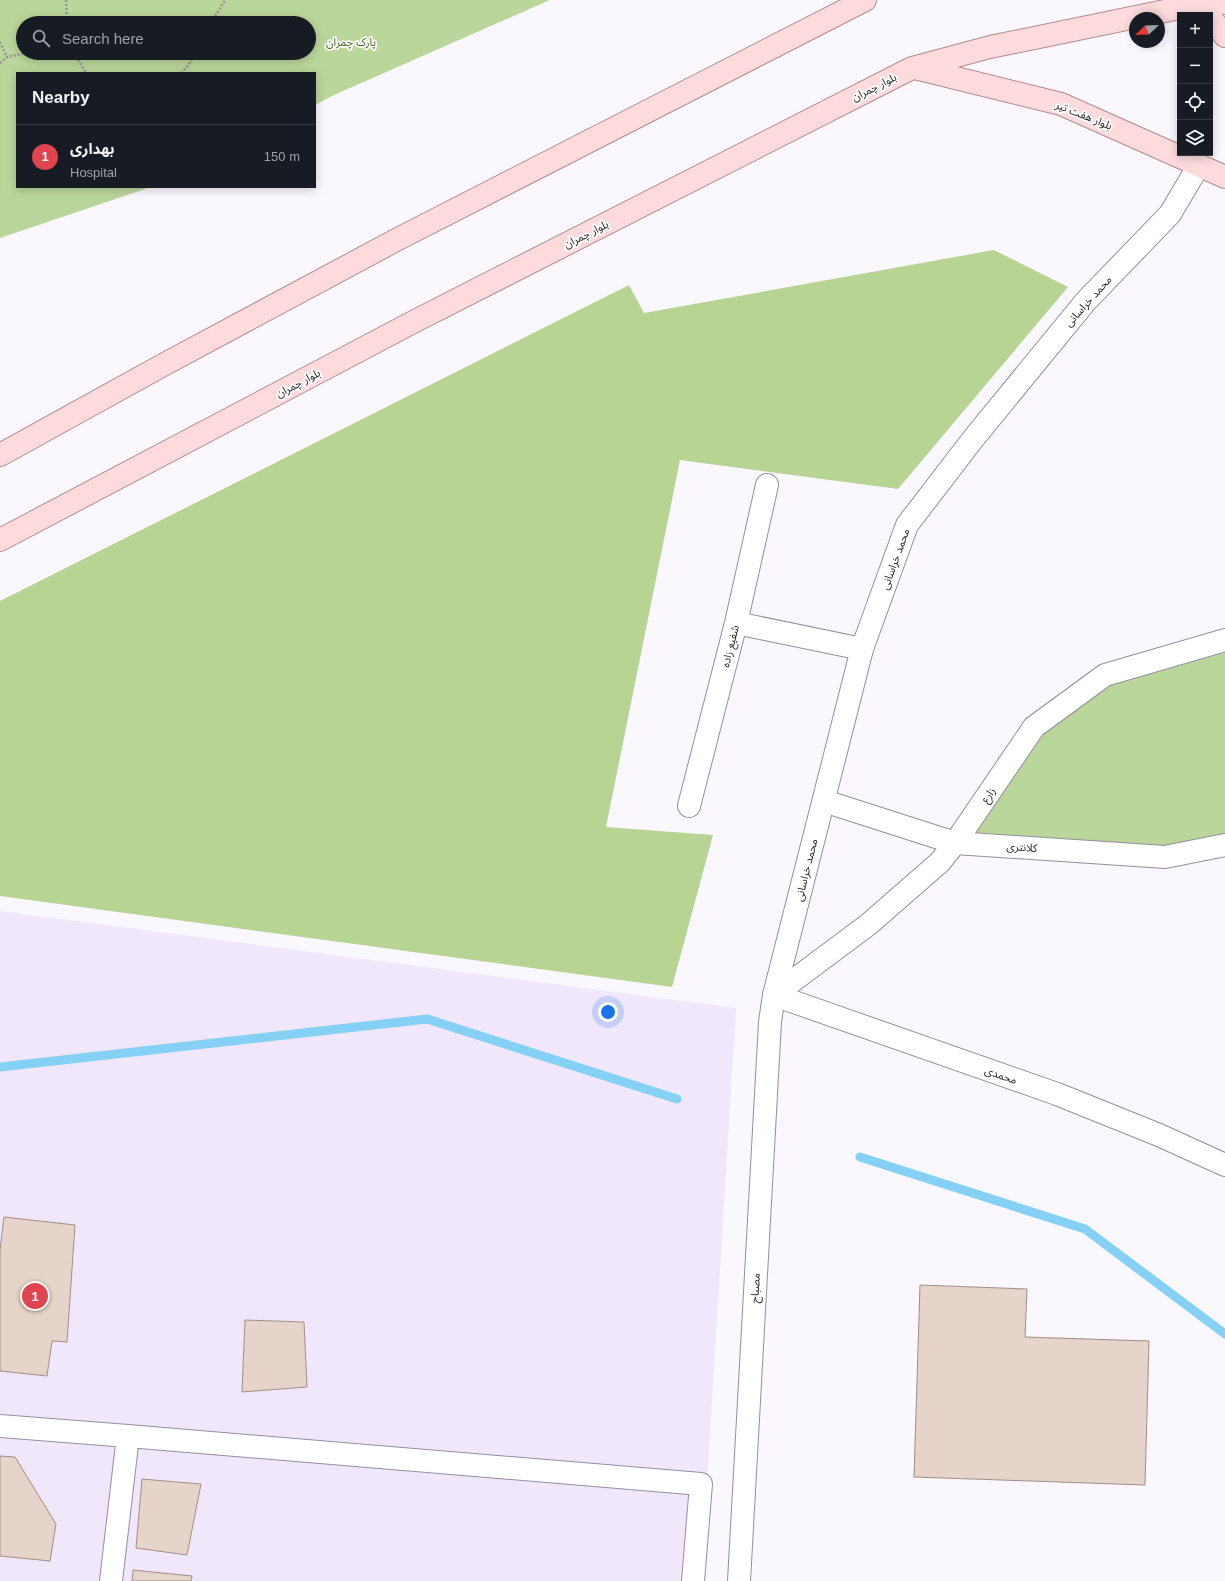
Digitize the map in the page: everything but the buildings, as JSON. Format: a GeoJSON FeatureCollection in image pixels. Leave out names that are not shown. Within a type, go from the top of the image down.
{"type":"FeatureCollection","features":[{"type":"Feature","properties":{"kind":"main road"},"geometry":{"type":"LineString","coordinates":[[0,455],[163,365],[398,239],[865,0]]}},
{"type":"Feature","properties":{"kind":"main road","name":"بلوار چمران"},"geometry":{"type":"LineString","coordinates":[[0,540],[419,319],[912,68],[990,47],[1203,9],[1225,3]]}},
{"type":"Feature","properties":{"kind":"main road"},"geometry":{"type":"LineString","coordinates":[[1203,9],[1225,36]]}},
{"type":"Feature","properties":{"kind":"main road","name":"بلوار هفت تیر"},"geometry":{"type":"LineString","coordinates":[[912,68],[1061,104],[1225,177]]}},
{"type":"Feature","properties":{"kind":"street","name":"محمد خراسانی"},"geometry":{"type":"LineString","coordinates":[[774,995],[862,649],[907,525],[973,439],[1086,301],[1170,214],[1199,165]]}},
{"type":"Feature","properties":{"kind":"street","name":"شفیع زاده"},"geometry":{"type":"LineString","coordinates":[[689,806],[736,623],[767,485]]}},
{"type":"Feature","properties":{"kind":"street"},"geometry":{"type":"LineString","coordinates":[[736,623],[862,649]]}},
{"type":"Feature","properties":{"kind":"street","name":"زارع"},"geometry":{"type":"LineString","coordinates":[[774,995],[869,924],[940,862],[955,843],[1034,727],[1105,676],[1225,640]]}},
{"type":"Feature","properties":{"kind":"street","name":"کلانتری"},"geometry":{"type":"LineString","coordinates":[[824,801],[955,843],[1165,857],[1225,845]]}},
{"type":"Feature","properties":{"kind":"street","name":"محمدی"},"geometry":{"type":"LineString","coordinates":[[774,995],[1057,1094],[1159,1134],[1225,1165]]}},
{"type":"Feature","properties":{"kind":"street","name":"مصباح"},"geometry":{"type":"LineString","coordinates":[[738,1581],[770,1030],[774,995]]}},
{"type":"Feature","properties":{"kind":"street"},"geometry":{"type":"LineString","coordinates":[[0,1426],[700,1484],[692,1581]]}},
{"type":"Feature","properties":{"kind":"street"},"geometry":{"type":"LineString","coordinates":[[111,1581],[128,1436]]}},
{"type":"Feature","properties":{"kind":"path"},"geometry":{"type":"LineString","coordinates":[[66,0],[67,16]]}},
{"type":"Feature","properties":{"kind":"path"},"geometry":{"type":"LineString","coordinates":[[215,16],[225,0]]}},
{"type":"Feature","properties":{"kind":"path"},"geometry":{"type":"LineString","coordinates":[[0,42],[7,57]]}},
{"type":"Feature","properties":{"kind":"path"},"geometry":{"type":"LineString","coordinates":[[0,63],[7,57],[16,55]]}},
{"type":"Feature","properties":{"kind":"path"},"geometry":{"type":"LineString","coordinates":[[78,60],[85,72]]}},
{"type":"Feature","properties":{"kind":"path"},"geometry":{"type":"LineString","coordinates":[[182,72],[191,60]]}},
{"type":"Feature","properties":{"kind":"shaded area"},"geometry":{"type":"Polygon","coordinates":[[[0,911],[736,1008],[701,1581],[0,1581],[0,911]]]}},
{"type":"Feature","properties":{"kind":"green space","name":"پارک چمران"},"geometry":{"type":"Polygon","coordinates":[[[0,0],[550,0],[334,95],[316,104],[316,72],[16,72],[16,188],[148,188],[0,238],[0,0]]]}},
{"type":"Feature","properties":{"kind":"green space"},"geometry":{"type":"Polygon","coordinates":[[[994,250],[1068,287],[898,489],[680,460],[606,827],[713,835],[672,987],[0,896],[0,601],[629,285],[644,313],[994,250]]]}},
{"type":"Feature","properties":{"kind":"green space"},"geometry":{"type":"Polygon","coordinates":[[[1225,640],[1225,845],[1165,857],[955,843],[1034,727],[1105,675],[1225,640]]]}},
{"type":"Feature","properties":{"kind":"waterway"},"geometry":{"type":"LineString","coordinates":[[0,1067],[427,1019],[677,1099]]}},
{"type":"Feature","properties":{"kind":"waterway"},"geometry":{"type":"LineString","coordinates":[[860,1157],[1085,1229],[1225,1334]]}},
{"type":"Feature","properties":{"kind":"place","name":"بهداری"},"geometry":{"type":"Point","coordinates":[35,1296]}}]}
